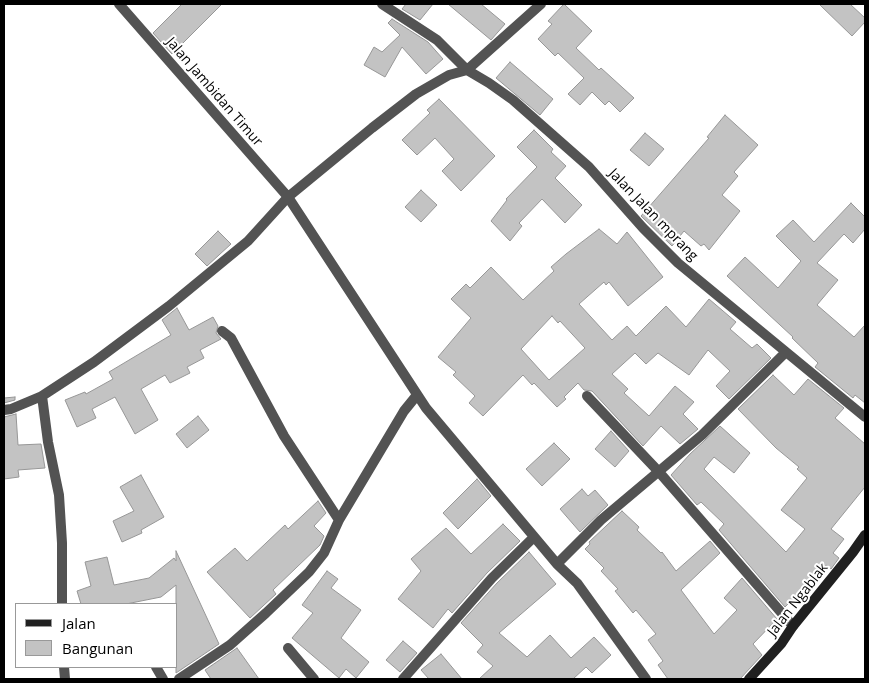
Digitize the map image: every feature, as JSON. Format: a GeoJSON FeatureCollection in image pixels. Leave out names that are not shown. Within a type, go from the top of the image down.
{"type":"FeatureCollection","features":[{"type":"Feature","properties":{"kind":"street","name":"Jalan Jambidan Timur"},"geometry":{"type":"LineString","coordinates":[[119,4],[288,197],[416,395],[557,564],[586,594],[646,679]]}},
{"type":"Feature","properties":{"kind":"street","name":"Jalan Jalan mprang"},"geometry":{"type":"LineString","coordinates":[[382,4],[438,40],[467,70],[513,100],[589,167],[643,228],[678,263],[865,418]]}},
{"type":"Feature","properties":{"kind":"street"},"geometry":{"type":"LineString","coordinates":[[4,410],[42,396],[94,362],[169,306],[248,241],[288,197],[372,128],[416,94],[449,75],[467,70],[540,4]]}},
{"type":"Feature","properties":{"kind":"street"},"geometry":{"type":"LineString","coordinates":[[222,331],[232,338],[284,436],[339,520]]}},
{"type":"Feature","properties":{"kind":"street"},"geometry":{"type":"LineString","coordinates":[[557,564],[601,520],[702,435],[786,352]]}},
{"type":"Feature","properties":{"kind":"street"},"geometry":{"type":"LineString","coordinates":[[179,679],[230,645],[309,572],[324,553],[339,520],[404,411],[416,395]]}},
{"type":"Feature","properties":{"kind":"street"},"geometry":{"type":"LineString","coordinates":[[42,396],[48,442],[59,495],[62,542],[62,603]]}},
{"type":"Feature","properties":{"kind":"street"},"geometry":{"type":"LineString","coordinates":[[588,396],[794,626]]}},
{"type":"Feature","properties":{"kind":"street","name":"Jalan Ngablak"},"geometry":{"type":"LineString","coordinates":[[749,679],[781,644],[865,535]]}},
{"type":"Feature","properties":{"kind":"street"},"geometry":{"type":"LineString","coordinates":[[403,679],[492,578],[534,537]]}},
{"type":"Feature","properties":{"kind":"street"},"geometry":{"type":"LineString","coordinates":[[288,648],[314,679]]}},
{"type":"Feature","properties":{"kind":"street"},"geometry":{"type":"LineString","coordinates":[[157,668],[163,679]]}},
{"type":"Feature","properties":{"kind":"building"},"geometry":{"type":"Polygon","coordinates":[[[182,4],[222,4],[172,54],[153,33],[182,4]]]}},
{"type":"Feature","properties":{"kind":"building"},"geometry":{"type":"Polygon","coordinates":[[[406,4],[433,4],[420,20],[402,9],[406,4]]]}},
{"type":"Feature","properties":{"kind":"building"},"geometry":{"type":"Polygon","coordinates":[[[448,4],[481,4],[505,24],[491,40],[448,4]]]}},
{"type":"Feature","properties":{"kind":"building"},"geometry":{"type":"Polygon","coordinates":[[[564,4],[592,31],[576,48],[599,70],[601,68],[634,98],[620,112],[609,101],[605,105],[592,92],[580,105],[568,94],[584,78],[558,53],[555,56],[538,39],[552,24],[548,21],[564,4]]]}},
{"type":"Feature","properties":{"kind":"building"},"geometry":{"type":"Polygon","coordinates":[[[819,4],[850,4],[865,18],[865,22],[852,36],[819,4]]]}},
{"type":"Feature","properties":{"kind":"building"},"geometry":{"type":"Polygon","coordinates":[[[392,19],[428,42],[443,59],[426,74],[402,47],[385,77],[364,65],[374,47],[382,52],[400,35],[388,23],[392,19]]]}},
{"type":"Feature","properties":{"kind":"building"},"geometry":{"type":"Polygon","coordinates":[[[510,62],[553,99],[540,115],[496,78],[510,62]]]}},
{"type":"Feature","properties":{"kind":"building"},"geometry":{"type":"Polygon","coordinates":[[[439,99],[495,156],[461,191],[442,171],[454,159],[435,138],[417,155],[402,140],[430,113],[427,110],[439,99]]]}},
{"type":"Feature","properties":{"kind":"building"},"geometry":{"type":"Polygon","coordinates":[[[725,115],[758,145],[734,172],[738,176],[722,195],[740,211],[709,250],[704,244],[701,246],[684,231],[672,246],[641,216],[709,138],[707,137],[725,115]]]}},
{"type":"Feature","properties":{"kind":"building"},"geometry":{"type":"Polygon","coordinates":[[[534,130],[553,149],[551,152],[566,166],[555,178],[582,205],[565,223],[542,199],[519,223],[522,226],[510,241],[491,221],[506,199],[537,167],[517,147],[534,130]]]}},
{"type":"Feature","properties":{"kind":"building"},"geometry":{"type":"Polygon","coordinates":[[[645,133],[664,149],[649,166],[630,150],[645,133]]]}},
{"type":"Feature","properties":{"kind":"building"},"geometry":{"type":"Polygon","coordinates":[[[421,190],[437,205],[421,222],[405,207],[421,190]]]}},
{"type":"Feature","properties":{"kind":"building"},"geometry":{"type":"Polygon","coordinates":[[[851,203],[865,217],[865,229],[853,243],[844,234],[817,263],[838,280],[817,305],[854,337],[865,325],[865,403],[855,395],[853,398],[815,367],[818,363],[793,337],[727,276],[745,257],[778,288],[801,261],[776,236],[793,220],[814,242],[851,203]]]}},
{"type":"Feature","properties":{"kind":"building"},"geometry":{"type":"Polygon","coordinates":[[[599,229],[617,244],[627,232],[663,277],[628,306],[609,282],[606,285],[604,282],[579,304],[612,340],[627,326],[636,336],[666,306],[686,327],[709,299],[736,322],[730,329],[752,348],[757,344],[771,358],[729,399],[716,386],[730,371],[708,350],[689,375],[658,353],[646,364],[635,353],[612,374],[628,389],[624,393],[649,416],[675,386],[694,402],[683,414],[698,429],[680,444],[661,426],[643,446],[592,391],[584,390],[578,383],[564,397],[566,399],[557,407],[534,383],[532,385],[523,375],[483,416],[469,403],[475,396],[453,375],[456,372],[438,357],[471,318],[451,299],[466,284],[470,288],[491,267],[523,300],[554,271],[551,267],[599,229]],[[552,316],[521,349],[549,380],[585,348],[560,321],[558,323],[552,316]]]}},
{"type":"Feature","properties":{"kind":"building"},"geometry":{"type":"Polygon","coordinates":[[[218,231],[231,244],[207,266],[195,254],[218,231]]]}},
{"type":"Feature","properties":{"kind":"building"},"geometry":{"type":"Polygon","coordinates":[[[177,308],[189,330],[213,317],[218,326],[216,333],[221,339],[200,350],[204,358],[187,367],[190,373],[170,383],[165,375],[141,389],[158,420],[135,434],[115,397],[92,409],[96,418],[77,427],[65,400],[85,392],[86,394],[113,379],[109,372],[171,335],[162,320],[177,308]]]}},
{"type":"Feature","properties":{"kind":"building"},"geometry":{"type":"Polygon","coordinates":[[[773,375],[794,395],[808,379],[844,408],[835,418],[865,444],[865,487],[831,529],[844,539],[833,553],[839,558],[831,569],[826,565],[785,607],[719,530],[724,524],[701,502],[697,505],[671,475],[720,426],[750,453],[734,473],[714,457],[704,469],[786,552],[805,529],[781,510],[807,478],[797,469],[799,467],[776,448],[738,409],[773,375]]]}},
{"type":"Feature","properties":{"kind":"building"},"geometry":{"type":"Polygon","coordinates":[[[15,397],[15,400],[4,403],[4,398],[15,397]]]}},
{"type":"Feature","properties":{"kind":"building"},"geometry":{"type":"Polygon","coordinates":[[[16,414],[18,445],[41,444],[45,468],[18,470],[19,477],[4,479],[4,417],[16,414]]]}},
{"type":"Feature","properties":{"kind":"building"},"geometry":{"type":"Polygon","coordinates":[[[198,416],[209,430],[187,448],[176,434],[198,416]]]}},
{"type":"Feature","properties":{"kind":"building"},"geometry":{"type":"Polygon","coordinates":[[[611,431],[629,451],[615,467],[595,449],[611,431]]]}},
{"type":"Feature","properties":{"kind":"building"},"geometry":{"type":"Polygon","coordinates":[[[554,443],[570,459],[542,486],[526,469],[554,443]]]}},
{"type":"Feature","properties":{"kind":"building"},"geometry":{"type":"Polygon","coordinates":[[[141,475],[164,517],[141,530],[142,533],[122,542],[113,521],[134,511],[120,487],[141,475]]]}},
{"type":"Feature","properties":{"kind":"building"},"geometry":{"type":"Polygon","coordinates":[[[477,479],[491,496],[458,529],[443,513],[477,479]]]}},
{"type":"Feature","properties":{"kind":"building"},"geometry":{"type":"Polygon","coordinates":[[[582,489],[588,496],[595,490],[608,505],[580,532],[560,509],[582,489]]]}},
{"type":"Feature","properties":{"kind":"building"},"geometry":{"type":"Polygon","coordinates":[[[318,501],[326,513],[314,526],[324,536],[320,545],[273,590],[276,594],[250,618],[207,572],[235,548],[247,561],[285,525],[288,529],[318,501]]]}},
{"type":"Feature","properties":{"kind":"building"},"geometry":{"type":"Polygon","coordinates":[[[622,511],[639,527],[637,530],[662,552],[676,571],[710,541],[720,553],[681,590],[714,634],[737,610],[724,598],[742,578],[777,619],[753,644],[762,655],[740,679],[668,679],[658,665],[663,661],[648,640],[656,634],[636,610],[633,613],[615,591],[618,589],[601,571],[604,568],[585,549],[590,544],[589,542],[622,511]]]}},
{"type":"Feature","properties":{"kind":"building"},"geometry":{"type":"Polygon","coordinates":[[[503,524],[520,541],[487,573],[452,613],[448,609],[433,628],[398,599],[421,571],[411,559],[446,528],[471,554],[503,524]]]}},
{"type":"Feature","properties":{"kind":"building"},"geometry":{"type":"Polygon","coordinates":[[[176,551],[219,644],[176,673],[176,668],[178,668],[178,603],[176,603],[176,585],[161,597],[131,603],[81,603],[77,591],[91,586],[85,562],[107,557],[114,585],[149,578],[174,558],[176,561],[176,551]]]}},
{"type":"Feature","properties":{"kind":"building"},"geometry":{"type":"Polygon","coordinates":[[[529,552],[556,584],[499,633],[527,657],[550,635],[571,658],[594,637],[611,655],[592,673],[586,667],[573,679],[479,679],[493,666],[477,652],[483,645],[461,623],[497,583],[529,552]]]}},
{"type":"Feature","properties":{"kind":"building"},"geometry":{"type":"Polygon","coordinates":[[[327,571],[338,579],[331,588],[361,610],[341,638],[369,662],[356,678],[346,669],[339,678],[292,638],[313,613],[302,605],[327,571]]]}},
{"type":"Feature","properties":{"kind":"building"},"geometry":{"type":"Polygon","coordinates":[[[403,641],[417,653],[400,672],[386,660],[403,641]]]}},
{"type":"Feature","properties":{"kind":"building"},"geometry":{"type":"Polygon","coordinates":[[[237,648],[259,679],[211,679],[205,670],[237,648]]]}},
{"type":"Feature","properties":{"kind":"building"},"geometry":{"type":"Polygon","coordinates":[[[441,654],[462,679],[429,679],[421,670],[441,654]]]}}]}
